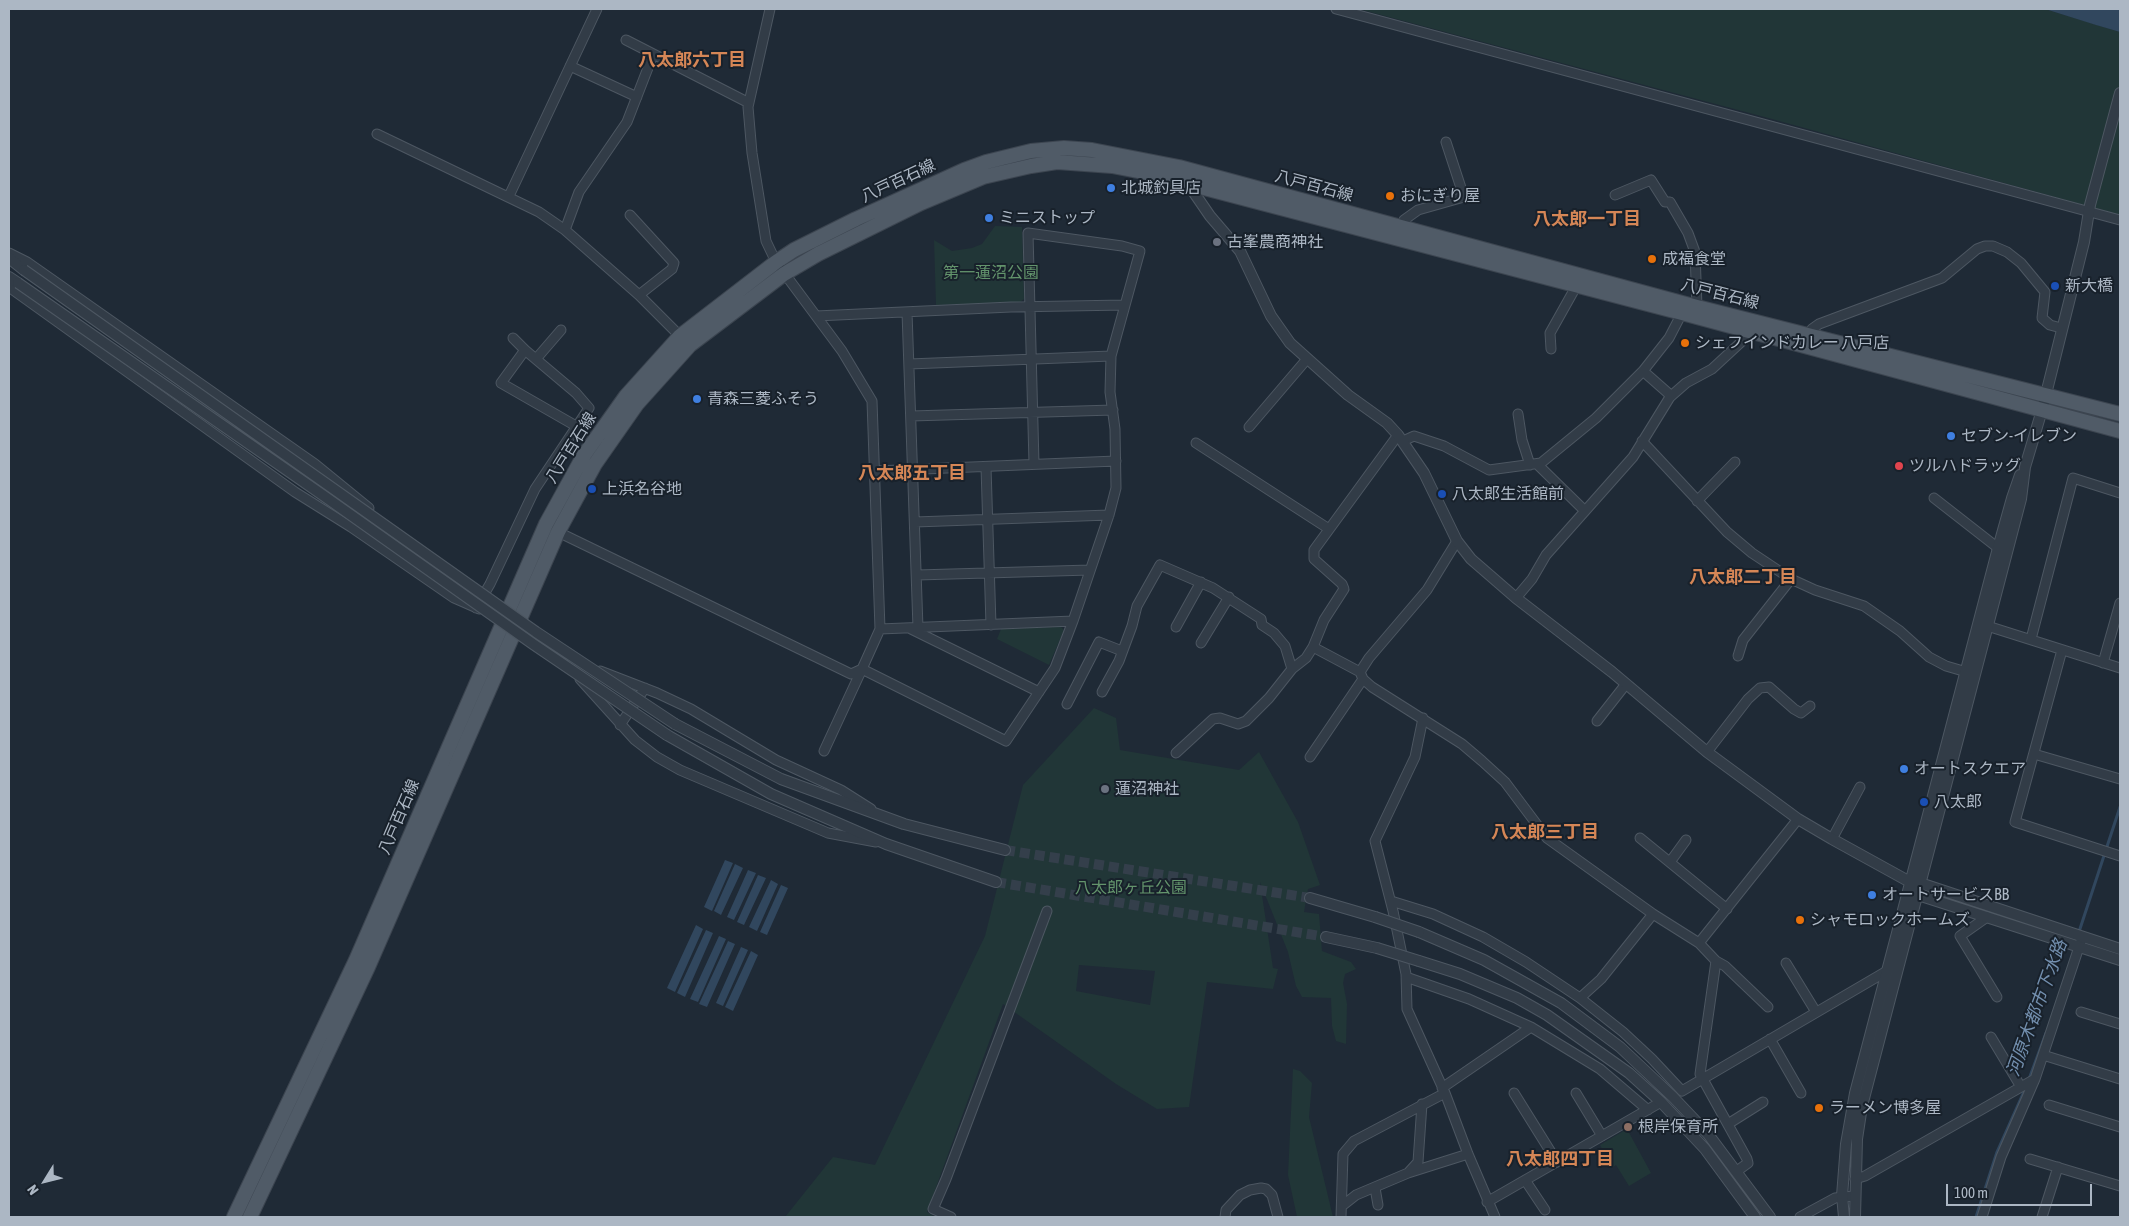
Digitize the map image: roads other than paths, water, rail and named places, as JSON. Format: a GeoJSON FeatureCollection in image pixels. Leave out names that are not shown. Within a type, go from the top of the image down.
{"type":"FeatureCollection","features":[{"type":"Feature","properties":{"kind":"main road","name":"八戸百石線"},"geometry":{"type":"LineString","coordinates":[[234,1217],[356,960],[546,524],[584,455],[626,396],[685,340],[776,262],[794,250],[856,219],[964,170],[986,162],[1031,151],[1064,148],[1092,150],[1179,167],[1697,306],[2120,414]]}},
{"type":"Feature","properties":{"kind":"main road","name":"八戸百石線"},"geometry":{"type":"LineString","coordinates":[[250,1217],[368,966],[558,532],[595,464],[637,404],[685,340],[784,274],[818,254],[922,203],[983,177],[1057,162],[1112,166],[1187,182],[2120,431]]}},
{"type":"Feature","properties":{"kind":"street"},"geometry":{"type":"LineString","coordinates":[[509,196],[597,9]]}},
{"type":"Feature","properties":{"kind":"street"},"geometry":{"type":"LineString","coordinates":[[770,9],[749,103],[752,153],[766,241],[776,262],[842,352],[872,401],[880,629],[824,751]]}},
{"type":"Feature","properties":{"kind":"street"},"geometry":{"type":"LineString","coordinates":[[1336,9],[2090,208],[2120,220]]}},
{"type":"Feature","properties":{"kind":"street"},"geometry":{"type":"LineString","coordinates":[[626,40],[749,103]]}},
{"type":"Feature","properties":{"kind":"street"},"geometry":{"type":"LineString","coordinates":[[565,230],[579,192],[627,122],[653,55]]}},
{"type":"Feature","properties":{"kind":"street"},"geometry":{"type":"LineString","coordinates":[[570,66],[637,97]]}},
{"type":"Feature","properties":{"kind":"street"},"geometry":{"type":"LineString","coordinates":[[1844,1217],[1842,1196],[1846,1144],[1855,1093],[1887,971],[1915,883],[1983,625],[2021,499],[2025,467],[2046,395],[2084,242],[2090,208],[2120,93]]}},
{"type":"Feature","properties":{"kind":"street"},"geometry":{"type":"LineString","coordinates":[[377,134],[539,212],[565,230],[639,295],[685,340]]}},
{"type":"Feature","properties":{"kind":"street"},"geometry":{"type":"LineString","coordinates":[[1402,228],[1404,220],[1418,210],[1464,197],[1446,142]]}},
{"type":"Feature","properties":{"kind":"street"},"geometry":{"type":"LineString","coordinates":[[1179,167],[1210,216],[1240,251],[1270,316],[1290,343],[1348,395],[1387,423],[1400,438],[1424,473],[1457,541],[1471,559],[1516,598],[1626,684],[1707,752],[1798,819],[1832,839],[1915,883],[2120,949]]}},
{"type":"Feature","properties":{"kind":"street"},"geometry":{"type":"LineString","coordinates":[[1615,195],[1650,180],[1665,202],[1670,202],[1688,233],[1695,252],[1697,306]]}},
{"type":"Feature","properties":{"kind":"street"},"geometry":{"type":"LineString","coordinates":[[630,215],[674,263],[672,269],[639,295]]}},
{"type":"Feature","properties":{"kind":"street"},"geometry":{"type":"LineString","coordinates":[[558,532],[850,674],[862,669],[1006,740],[1055,668],[1109,516],[1116,488],[1113,410],[1110,392],[1111,356],[1140,251],[1122,246],[1028,233],[1028,307],[1034,464]]}},
{"type":"Feature","properties":{"kind":"street"},"geometry":{"type":"LineString","coordinates":[[1809,335],[1812,329],[1819,324],[1942,278],[1976,250],[1985,246],[1994,246],[2007,252],[2021,263],[2046,292],[2042,318],[2050,325],[2062,328]]}},
{"type":"Feature","properties":{"kind":"street"},"geometry":{"type":"LineString","coordinates":[[9,253],[27,262],[315,464],[363,504],[462,574],[485,593],[505,616],[554,651],[691,709],[776,760],[840,790],[883,817]]}},
{"type":"Feature","properties":{"kind":"street"},"geometry":{"type":"LineString","coordinates":[[9,258],[536,632],[675,724],[781,779],[883,817],[1005,850]]}},
{"type":"Feature","properties":{"kind":"street"},"geometry":{"type":"LineString","coordinates":[[9,277],[13,285],[295,492],[351,527],[454,598],[476,608],[505,616]]}},
{"type":"Feature","properties":{"kind":"street"},"geometry":{"type":"LineString","coordinates":[[13,285],[324,496],[533,644],[667,735],[771,794],[886,844],[996,882]]}},
{"type":"Feature","properties":{"kind":"street"},"geometry":{"type":"LineString","coordinates":[[1551,349],[1550,333],[1573,292],[1574,285]]}},
{"type":"Feature","properties":{"kind":"street"},"geometry":{"type":"LineString","coordinates":[[816,316],[1125,304]]}},
{"type":"Feature","properties":{"kind":"street"},"geometry":{"type":"LineString","coordinates":[[907,312],[918,628]]}},
{"type":"Feature","properties":{"kind":"street"},"geometry":{"type":"LineString","coordinates":[[1176,753],[1214,719],[1220,718],[1238,724],[1246,721],[1269,698],[1292,669],[1306,658],[1313,647],[1324,620],[1344,589],[1342,584],[1314,559],[1314,550],[1400,438],[1414,436],[1437,443],[1489,470],[1541,463],[1596,418],[1643,371],[1670,338],[1682,313]]}},
{"type":"Feature","properties":{"kind":"street"},"geometry":{"type":"LineString","coordinates":[[536,359],[561,330]]}},
{"type":"Feature","properties":{"kind":"street"},"geometry":{"type":"LineString","coordinates":[[1516,598],[1532,579],[1546,555],[1620,474],[1633,457],[1670,397],[1686,383],[1712,369],[1744,342],[1752,332]]}},
{"type":"Feature","properties":{"kind":"street"},"geometry":{"type":"LineString","coordinates":[[476,608],[535,489],[589,408],[513,338]]}},
{"type":"Feature","properties":{"kind":"street"},"geometry":{"type":"LineString","coordinates":[[525,350],[501,383],[576,426]]}},
{"type":"Feature","properties":{"kind":"street"},"geometry":{"type":"LineString","coordinates":[[909,364],[1111,356]]}},
{"type":"Feature","properties":{"kind":"street"},"geometry":{"type":"LineString","coordinates":[[1249,427],[1307,359]]}},
{"type":"Feature","properties":{"kind":"street"},"geometry":{"type":"LineString","coordinates":[[1643,371],[1670,397]]}},
{"type":"Feature","properties":{"kind":"street"},"geometry":{"type":"LineString","coordinates":[[911,416],[1113,410]]}},
{"type":"Feature","properties":{"kind":"street"},"geometry":{"type":"LineString","coordinates":[[1518,414],[1522,440],[1533,464],[1585,511]]}},
{"type":"Feature","properties":{"kind":"street"},"geometry":{"type":"LineString","coordinates":[[1983,625],[1998,548],[2012,498],[2036,432]]}},
{"type":"Feature","properties":{"kind":"street"},"geometry":{"type":"LineString","coordinates":[[1642,441],[1726,532],[1791,579],[1815,590],[1864,606],[1900,631],[1929,657],[1946,666],[1970,673]]}},
{"type":"Feature","properties":{"kind":"street"},"geometry":{"type":"LineString","coordinates":[[1196,443],[1329,529]]}},
{"type":"Feature","properties":{"kind":"street"},"geometry":{"type":"LineString","coordinates":[[875,471],[1116,462]]}},
{"type":"Feature","properties":{"kind":"street"},"geometry":{"type":"LineString","coordinates":[[1697,501],[1735,462]]}},
{"type":"Feature","properties":{"kind":"street"},"geometry":{"type":"LineString","coordinates":[[986,467],[991,625]]}},
{"type":"Feature","properties":{"kind":"street"},"geometry":{"type":"LineString","coordinates":[[2031,638],[2073,478],[2120,492]]}},
{"type":"Feature","properties":{"kind":"street"},"geometry":{"type":"LineString","coordinates":[[1934,498],[1998,548]]}},
{"type":"Feature","properties":{"kind":"street"},"geometry":{"type":"LineString","coordinates":[[915,522],[1109,516]]}},
{"type":"Feature","properties":{"kind":"street"},"geometry":{"type":"LineString","coordinates":[[1310,757],[1362,675],[1369,658],[1427,590],[1457,541]]}},
{"type":"Feature","properties":{"kind":"street"},"geometry":{"type":"LineString","coordinates":[[1102,692],[1119,661],[1137,606],[1160,565],[1201,582],[1229,597],[1260,619],[1262,625],[1274,633],[1285,646],[1292,669]]}},
{"type":"Feature","properties":{"kind":"street"},"geometry":{"type":"LineString","coordinates":[[917,575],[1090,570]]}},
{"type":"Feature","properties":{"kind":"street"},"geometry":{"type":"LineString","coordinates":[[1738,656],[1743,640],[1791,579]]}},
{"type":"Feature","properties":{"kind":"street"},"geometry":{"type":"LineString","coordinates":[[1176,627],[1201,582]]}},
{"type":"Feature","properties":{"kind":"street"},"geometry":{"type":"LineString","coordinates":[[1201,643],[1229,597]]}},
{"type":"Feature","properties":{"kind":"street"},"geometry":{"type":"LineString","coordinates":[[2103,663],[2120,603]]}},
{"type":"Feature","properties":{"kind":"street"},"geometry":{"type":"LineString","coordinates":[[880,629],[1073,621]]}},
{"type":"Feature","properties":{"kind":"street"},"geometry":{"type":"LineString","coordinates":[[1983,625],[2031,638],[2120,668]]}},
{"type":"Feature","properties":{"kind":"street"},"geometry":{"type":"LineString","coordinates":[[908,628],[1038,692]]}},
{"type":"Feature","properties":{"kind":"street"},"geometry":{"type":"LineString","coordinates":[[1068,704],[1099,642],[1122,651]]}},
{"type":"Feature","properties":{"kind":"street"},"geometry":{"type":"LineString","coordinates":[[1313,647],[1362,675],[1372,687],[1462,744],[1506,782],[1547,838],[1653,914],[1699,943],[1716,961],[1725,966],[1768,1007]]}},
{"type":"Feature","properties":{"kind":"street"},"geometry":{"type":"LineString","coordinates":[[2062,650],[2015,822],[2120,856]]}},
{"type":"Feature","properties":{"kind":"street"},"geometry":{"type":"LineString","coordinates":[[554,651],[620,725],[657,757],[680,770],[828,833],[886,844]]}},
{"type":"Feature","properties":{"kind":"street"},"geometry":{"type":"LineString","coordinates":[[1597,721],[1626,684]]}},
{"type":"Feature","properties":{"kind":"street"},"geometry":{"type":"LineString","coordinates":[[1707,752],[1748,698],[1760,688],[1769,687],[1801,713],[1810,706]]}},
{"type":"Feature","properties":{"kind":"street"},"geometry":{"type":"LineString","coordinates":[[620,725],[645,688]]}},
{"type":"Feature","properties":{"kind":"street"},"geometry":{"type":"LineString","coordinates":[[1423,718],[1415,757],[1377,833],[1375,841],[1391,901],[1406,978],[1407,1009],[1444,1090],[1487,1202],[1495,1217]]}},
{"type":"Feature","properties":{"kind":"street"},"geometry":{"type":"LineString","coordinates":[[2034,754],[2120,780]]}},
{"type":"Feature","properties":{"kind":"street"},"geometry":{"type":"LineString","coordinates":[[1832,839],[1860,787]]}},
{"type":"Feature","properties":{"kind":"street"},"geometry":{"type":"LineString","coordinates":[[1699,943],[1798,819]]}},
{"type":"Feature","properties":{"kind":"street"},"geometry":{"type":"LineString","coordinates":[[1640,838],[1727,910]]}},
{"type":"Feature","properties":{"kind":"street"},"geometry":{"type":"LineString","coordinates":[[1670,862],[1686,840]]}},
{"type":"Feature","properties":{"kind":"street"},"geometry":{"type":"LineString","coordinates":[[1854,1217],[1857,1139],[1862,1106],[1918,895],[1915,883]]}},
{"type":"Feature","properties":{"kind":"street"},"geometry":{"type":"LineString","coordinates":[[1918,895],[2120,960]]}},
{"type":"Feature","properties":{"kind":"street"},"geometry":{"type":"LineString","coordinates":[[1310,898],[1375,916],[1419,932],[1484,960],[1561,1004],[1620,1047],[1673,1097],[1708,1134],[1770,1217]]}},
{"type":"Feature","properties":{"kind":"street"},"geometry":{"type":"LineString","coordinates":[[1391,901],[1433,914],[1483,937],[1526,962],[1580,998],[1652,1059],[1682,1091],[1887,971]]}},
{"type":"Feature","properties":{"kind":"street"},"geometry":{"type":"LineString","coordinates":[[951,1217],[933,1209],[1047,912]]}},
{"type":"Feature","properties":{"kind":"street"},"geometry":{"type":"LineString","coordinates":[[1580,998],[1601,979],[1653,914]]}},
{"type":"Feature","properties":{"kind":"street"},"geometry":{"type":"LineString","coordinates":[[1987,917],[1960,936],[1997,998]]}},
{"type":"Feature","properties":{"kind":"street"},"geometry":{"type":"LineString","coordinates":[[1982,1217],[2001,1157],[2035,1079],[2082,936]]}},
{"type":"Feature","properties":{"kind":"street"},"geometry":{"type":"LineString","coordinates":[[1326,937],[1377,948],[1460,974],[1517,998],[1547,1015],[1629,1073],[1661,1102],[1705,1149],[1755,1217]]}},
{"type":"Feature","properties":{"kind":"street"},"geometry":{"type":"LineString","coordinates":[[1716,961],[1700,1074],[1748,1163],[1737,1172]]}},
{"type":"Feature","properties":{"kind":"street"},"geometry":{"type":"LineString","coordinates":[[1786,963],[1816,1012]]}},
{"type":"Feature","properties":{"kind":"street"},"geometry":{"type":"LineString","coordinates":[[1406,978],[1469,999],[1530,1027],[1600,1068],[1648,1110]]}},
{"type":"Feature","properties":{"kind":"street"},"geometry":{"type":"LineString","coordinates":[[2081,1012],[2120,1024]]}},
{"type":"Feature","properties":{"kind":"street"},"geometry":{"type":"LineString","coordinates":[[1341,1217],[1343,1154],[1354,1141],[1444,1090],[1530,1027]]}},
{"type":"Feature","properties":{"kind":"street"},"geometry":{"type":"LineString","coordinates":[[1990,1037],[2021,1087]]}},
{"type":"Feature","properties":{"kind":"street"},"geometry":{"type":"LineString","coordinates":[[1770,1039],[1802,1092]]}},
{"type":"Feature","properties":{"kind":"street"},"geometry":{"type":"LineString","coordinates":[[2043,1055],[2120,1078]]}},
{"type":"Feature","properties":{"kind":"street"},"geometry":{"type":"LineString","coordinates":[[1855,1178],[1865,1176],[2035,1079]]}},
{"type":"Feature","properties":{"kind":"street"},"geometry":{"type":"LineString","coordinates":[[1514,1092],[1556,1162]]}},
{"type":"Feature","properties":{"kind":"street"},"geometry":{"type":"LineString","coordinates":[[1576,1092],[1602,1136]]}},
{"type":"Feature","properties":{"kind":"street"},"geometry":{"type":"LineString","coordinates":[[1487,1202],[1661,1102]]}},
{"type":"Feature","properties":{"kind":"street"},"geometry":{"type":"LineString","coordinates":[[1728,1124],[1763,1102]]}},
{"type":"Feature","properties":{"kind":"street"},"geometry":{"type":"LineString","coordinates":[[1408,1173],[1418,1162],[1422,1104]]}},
{"type":"Feature","properties":{"kind":"street"},"geometry":{"type":"LineString","coordinates":[[2050,1105],[2120,1127]]}},
{"type":"Feature","properties":{"kind":"street"},"geometry":{"type":"LineString","coordinates":[[1342,1206],[1356,1196],[1408,1173],[1468,1154]]}},
{"type":"Feature","properties":{"kind":"street"},"geometry":{"type":"LineString","coordinates":[[2030,1159],[2120,1186]]}},
{"type":"Feature","properties":{"kind":"street"},"geometry":{"type":"LineString","coordinates":[[2042,1217],[2058,1167]]}},
{"type":"Feature","properties":{"kind":"street"},"geometry":{"type":"LineString","coordinates":[[1525,1180],[1545,1210]]}},
{"type":"Feature","properties":{"kind":"street"},"geometry":{"type":"LineString","coordinates":[[1225,1217],[1226,1210],[1240,1195],[1250,1190],[1261,1188],[1272,1195],[1278,1217]]}},
{"type":"Feature","properties":{"kind":"street"},"geometry":{"type":"LineString","coordinates":[[1374,1188],[1378,1205]]}},
{"type":"Feature","properties":{"kind":"street"},"geometry":{"type":"LineString","coordinates":[[1800,1217],[1835,1198],[1854,1196]]}},
{"type":"Feature","properties":{"kind":"water"},"geometry":{"type":"Polygon","coordinates":[[[2045,9],[2120,9],[2120,32],[2096,25],[2045,9]]]}},
{"type":"Feature","properties":{"kind":"water"},"geometry":{"type":"Polygon","coordinates":[[[725,860],[733,863],[712,911],[704,907],[725,860]]]}},
{"type":"Feature","properties":{"kind":"water"},"geometry":{"type":"Polygon","coordinates":[[[735,864],[743,868],[721,915],[714,911],[735,864]]]}},
{"type":"Feature","properties":{"kind":"water"},"geometry":{"type":"Polygon","coordinates":[[[748,870],[756,873],[734,920],[727,917],[748,870]]]}},
{"type":"Feature","properties":{"kind":"water"},"geometry":{"type":"Polygon","coordinates":[[[758,875],[766,878],[744,925],[737,922],[758,875]]]}},
{"type":"Feature","properties":{"kind":"water"},"geometry":{"type":"Polygon","coordinates":[[[771,880],[778,884],[757,931],[749,927],[771,880]]]}},
{"type":"Feature","properties":{"kind":"water"},"geometry":{"type":"Polygon","coordinates":[[[781,885],[788,888],[767,935],[760,932],[781,885]]]}},
{"type":"Feature","properties":{"kind":"water"},"geometry":{"type":"Polygon","coordinates":[[[696,925],[703,929],[675,992],[667,988],[696,925]]]}},
{"type":"Feature","properties":{"kind":"water"},"geometry":{"type":"Polygon","coordinates":[[[706,930],[713,933],[685,997],[677,993],[706,930]]]}},
{"type":"Feature","properties":{"kind":"water"},"geometry":{"type":"Polygon","coordinates":[[[719,936],[726,939],[698,1002],[690,999],[719,936]]]}},
{"type":"Feature","properties":{"kind":"water"},"geometry":{"type":"Polygon","coordinates":[[[728,941],[735,944],[707,1007],[699,1004],[728,941]]]}},
{"type":"Feature","properties":{"kind":"water"},"geometry":{"type":"Polygon","coordinates":[[[741,947],[748,950],[723,1006],[716,1003],[741,947]]]}},
{"type":"Feature","properties":{"kind":"water"},"geometry":{"type":"Polygon","coordinates":[[[751,951],[758,955],[733,1011],[725,1007],[751,951]]]}},
{"type":"Feature","properties":{"kind":"waterway","name":"河原木都市下水路"},"geometry":{"type":"LineString","coordinates":[[2075,944],[2120,807]]}},
{"type":"Feature","properties":{"kind":"waterway","name":"河原木都市下水路"},"geometry":{"type":"LineString","coordinates":[[2029,1079],[2046,1033]]}},
{"type":"Feature","properties":{"kind":"waterway","name":"河原木都市下水路"},"geometry":{"type":"LineString","coordinates":[[1976,1217],[1997,1152],[2026,1087]]}},
{"type":"Feature","properties":{"kind":"tunnel"},"geometry":{"type":"LineString","coordinates":[[1005,850],[1310,898]]}},
{"type":"Feature","properties":{"kind":"tunnel"},"geometry":{"type":"LineString","coordinates":[[996,882],[1326,937]]}},
{"type":"Feature","properties":{"kind":"place","name":"北城釣具店"},"geometry":{"type":"Point","coordinates":[1111,188]}},
{"type":"Feature","properties":{"kind":"place","name":"おにぎり屋"},"geometry":{"type":"Point","coordinates":[1390,196]}},
{"type":"Feature","properties":{"kind":"place","name":"ミニストップ"},"geometry":{"type":"Point","coordinates":[989,218]}},
{"type":"Feature","properties":{"kind":"place","name":"古峯農商神社"},"geometry":{"type":"Point","coordinates":[1217,242]}},
{"type":"Feature","properties":{"kind":"place","name":"成福食堂"},"geometry":{"type":"Point","coordinates":[1652,259]}},
{"type":"Feature","properties":{"kind":"place","name":"新大橋"},"geometry":{"type":"Point","coordinates":[2055,286]}},
{"type":"Feature","properties":{"kind":"place","name":"シェフインドカレー 八戸店"},"geometry":{"type":"Point","coordinates":[1685,343]}},
{"type":"Feature","properties":{"kind":"place","name":"青森三菱ふそう"},"geometry":{"type":"Point","coordinates":[697,399]}},
{"type":"Feature","properties":{"kind":"place","name":"セブン-イレブン"},"geometry":{"type":"Point","coordinates":[1951,436]}},
{"type":"Feature","properties":{"kind":"place","name":"ツルハドラッグ"},"geometry":{"type":"Point","coordinates":[1899,466]}},
{"type":"Feature","properties":{"kind":"place","name":"上浜名谷地"},"geometry":{"type":"Point","coordinates":[592,489]}},
{"type":"Feature","properties":{"kind":"place","name":"八太郎生活館前"},"geometry":{"type":"Point","coordinates":[1442,494]}},
{"type":"Feature","properties":{"kind":"place","name":"オートスクエア"},"geometry":{"type":"Point","coordinates":[1904,769]}},
{"type":"Feature","properties":{"kind":"place","name":"蓮沼神社"},"geometry":{"type":"Point","coordinates":[1105,789]}},
{"type":"Feature","properties":{"kind":"place","name":"八太郎"},"geometry":{"type":"Point","coordinates":[1924,802]}},
{"type":"Feature","properties":{"kind":"place","name":"オートサービスBB"},"geometry":{"type":"Point","coordinates":[1872,895]}},
{"type":"Feature","properties":{"kind":"place","name":"シャモロックホームズ"},"geometry":{"type":"Point","coordinates":[1800,920]}},
{"type":"Feature","properties":{"kind":"place","name":"ラーメン博多屋"},"geometry":{"type":"Point","coordinates":[1819,1108]}},
{"type":"Feature","properties":{"kind":"place","name":"根岸保育所"},"geometry":{"type":"Point","coordinates":[1628,1127]}},
{"type":"Feature","properties":{"kind":"district","name":"八太郎六丁目"},"geometry":{"type":"Point","coordinates":[692,60]}},
{"type":"Feature","properties":{"kind":"district","name":"八太郎一丁目"},"geometry":{"type":"Point","coordinates":[1587,219]}},
{"type":"Feature","properties":{"kind":"district","name":"八太郎五丁目"},"geometry":{"type":"Point","coordinates":[912,473]}},
{"type":"Feature","properties":{"kind":"district","name":"八太郎二丁目"},"geometry":{"type":"Point","coordinates":[1743,577]}},
{"type":"Feature","properties":{"kind":"district","name":"八太郎三丁目"},"geometry":{"type":"Point","coordinates":[1545,832]}},
{"type":"Feature","properties":{"kind":"district","name":"八太郎四丁目"},"geometry":{"type":"Point","coordinates":[1560,1159]}},
{"type":"Feature","properties":{"kind":"park label","name":"第一蓮沼公園"},"geometry":{"type":"Point","coordinates":[991,273]}},
{"type":"Feature","properties":{"kind":"park label","name":"八太郎ヶ丘公園"},"geometry":{"type":"Point","coordinates":[1131,888]}}]}
